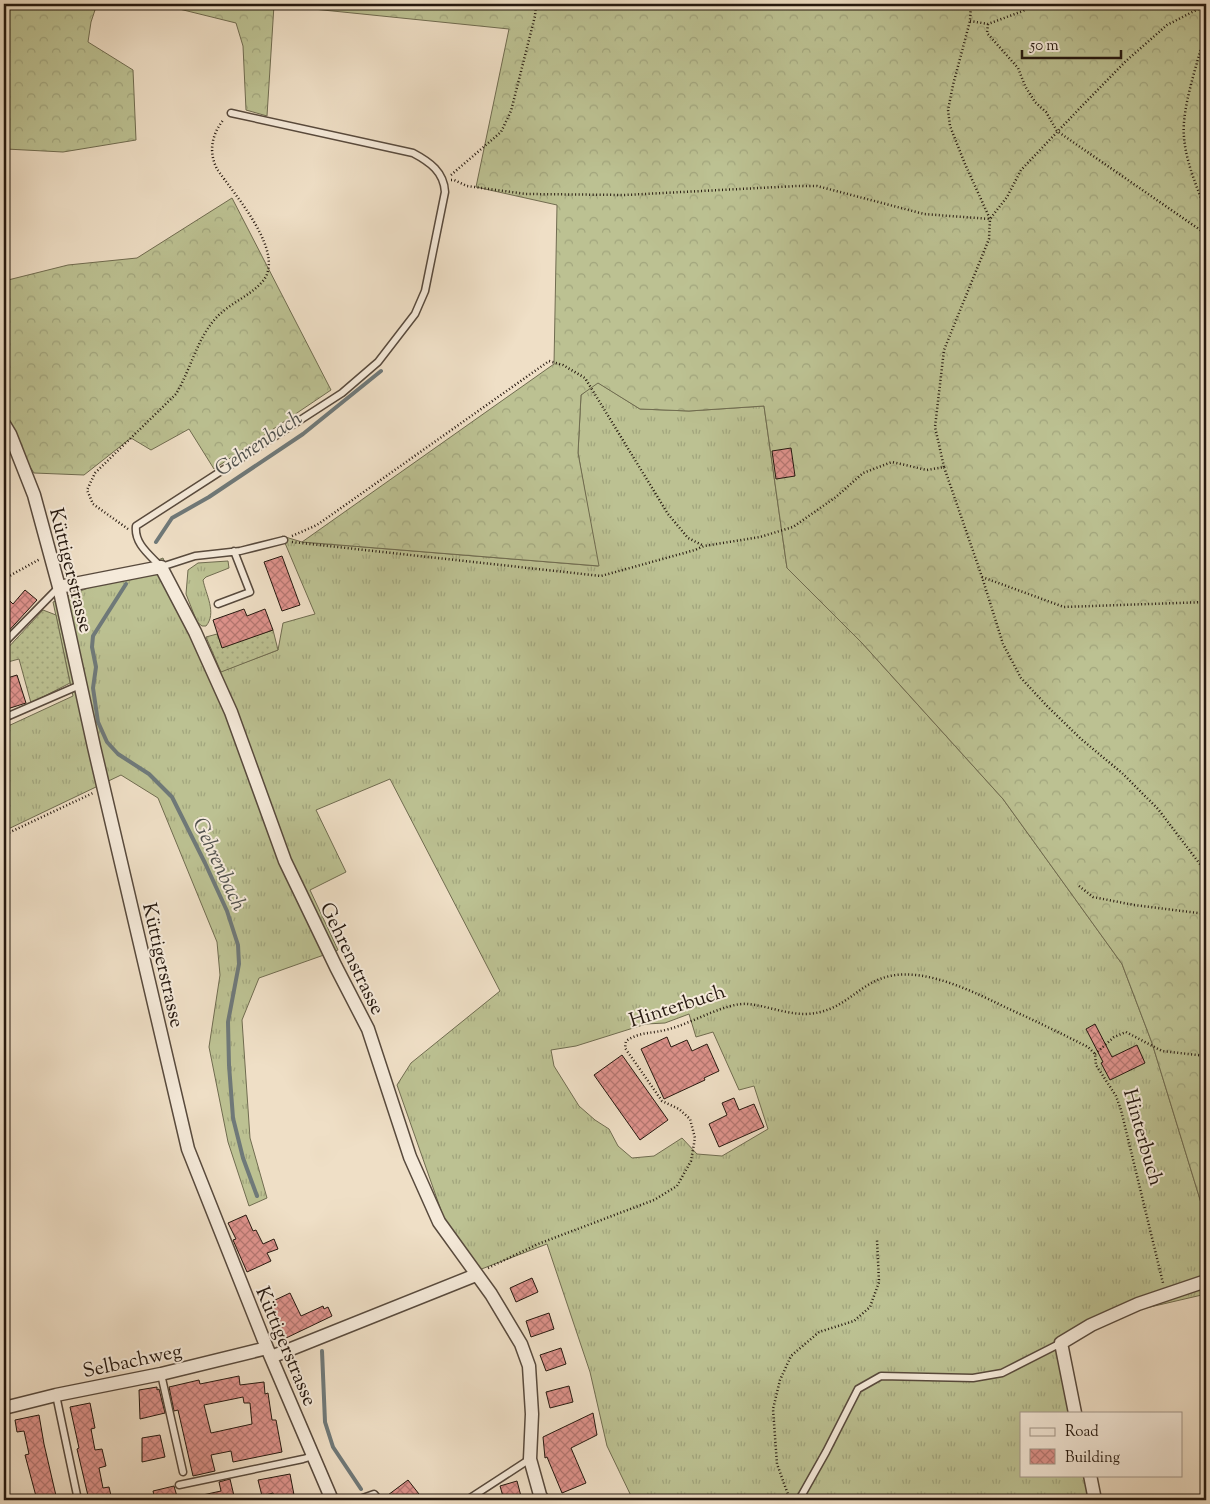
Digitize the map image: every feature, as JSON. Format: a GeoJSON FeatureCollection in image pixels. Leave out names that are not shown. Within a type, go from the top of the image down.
{"type":"FeatureCollection","features":[{"type":"Feature","properties":{"kind":"street","name":"Küttigerstrasse"},"geometry":{"type":"LineString","coordinates":[[4,424],[10,434],[34,495],[59,587],[188,1149],[269,1353],[332,1500]]}},
{"type":"Feature","properties":{"kind":"street"},"geometry":{"type":"LineString","coordinates":[[59,587],[161,567]]}},
{"type":"Feature","properties":{"kind":"street","name":"Gehrenstrasse"},"geometry":{"type":"LineString","coordinates":[[161,567],[196,632],[231,712],[285,861],[368,1029],[410,1157],[439,1222],[491,1294],[521,1344],[529,1366],[532,1414],[530,1460],[542,1500]]}},
{"type":"Feature","properties":{"kind":"street","name":"Selbachweg"},"geometry":{"type":"LineString","coordinates":[[4,1408],[56,1395],[269,1353],[476,1275]]}},
{"type":"Feature","properties":{"kind":"street"},"geometry":{"type":"LineString","coordinates":[[1075,1412],[1061,1343],[1091,1324],[1138,1304],[1206,1282]]}},
{"type":"Feature","properties":{"kind":"street"},"geometry":{"type":"LineString","coordinates":[[1090,1476],[1095,1500]]}},
{"type":"Feature","properties":{"kind":"lane"},"geometry":{"type":"LineString","coordinates":[[231,113],[413,153],[434,166],[444,181],[445,192],[425,291],[415,314],[378,362],[342,393],[136,526],[135,534],[137,540],[161,567],[195,556],[234,551],[284,540]]}},
{"type":"Feature","properties":{"kind":"lane"},"geometry":{"type":"LineString","coordinates":[[218,604],[250,592],[234,551]]}},
{"type":"Feature","properties":{"kind":"lane"},"geometry":{"type":"LineString","coordinates":[[4,643],[59,587]]}},
{"type":"Feature","properties":{"kind":"lane"},"geometry":{"type":"LineString","coordinates":[[4,718],[80,685]]}},
{"type":"Feature","properties":{"kind":"lane"},"geometry":{"type":"LineString","coordinates":[[799,1500],[826,1452],[858,1388],[881,1376],[973,1378],[1002,1373],[1061,1343]]}},
{"type":"Feature","properties":{"kind":"lane"},"geometry":{"type":"LineString","coordinates":[[161,1374],[183,1472]]}},
{"type":"Feature","properties":{"kind":"lane"},"geometry":{"type":"LineString","coordinates":[[56,1395],[78,1500]]}},
{"type":"Feature","properties":{"kind":"lane"},"geometry":{"type":"LineString","coordinates":[[179,1485],[313,1456]]}},
{"type":"Feature","properties":{"kind":"lane"},"geometry":{"type":"LineString","coordinates":[[467,1500],[530,1460]]}},
{"type":"Feature","properties":{"kind":"lane"},"geometry":{"type":"LineString","coordinates":[[358,1500],[374,1494],[380,1500]]}},
{"type":"Feature","properties":{"kind":"path"},"geometry":{"type":"LineString","coordinates":[[444,181],[501,132],[511,110],[535,16],[536,4]]}},
{"type":"Feature","properties":{"kind":"path"},"geometry":{"type":"LineString","coordinates":[[971,4],[970,21],[948,110],[950,126],[990,219],[990,239],[944,350],[935,427],[944,467],[1004,644],[1022,678],[1081,739],[1122,773],[1158,809],[1206,872]]}},
{"type":"Feature","properties":{"kind":"path"},"geometry":{"type":"LineString","coordinates":[[970,21],[988,24],[1023,11],[1033,4]]}},
{"type":"Feature","properties":{"kind":"path"},"geometry":{"type":"LineString","coordinates":[[990,219],[1007,197],[1021,170],[1126,61],[1167,25],[1206,5]]}},
{"type":"Feature","properties":{"kind":"path"},"geometry":{"type":"LineString","coordinates":[[988,24],[987,33],[1018,68],[1025,86],[1035,102],[1046,112],[1057,131],[1206,234]]}},
{"type":"Feature","properties":{"kind":"path"},"geometry":{"type":"LineString","coordinates":[[1206,30],[1184,114],[1184,136],[1189,163],[1206,211]]}},
{"type":"Feature","properties":{"kind":"path"},"geometry":{"type":"LineString","coordinates":[[135,534],[93,504],[88,490],[95,473],[176,394],[203,337],[216,317],[263,282],[270,268],[270,258],[259,230],[212,159],[215,134],[223,120],[231,113]]}},
{"type":"Feature","properties":{"kind":"path"},"geometry":{"type":"LineString","coordinates":[[444,181],[454,180],[467,186],[526,194],[625,195],[818,186],[924,214],[990,219]]}},
{"type":"Feature","properties":{"kind":"path"},"geometry":{"type":"LineString","coordinates":[[284,540],[317,525],[549,361],[563,365],[585,378],[668,514],[688,538],[704,546]]}},
{"type":"Feature","properties":{"kind":"path"},"geometry":{"type":"LineString","coordinates":[[284,540],[299,544],[601,576],[704,546],[760,537],[793,527],[836,498],[863,473],[892,462],[927,470],[944,467]]}},
{"type":"Feature","properties":{"kind":"path"},"geometry":{"type":"LineString","coordinates":[[4,579],[50,554]]}},
{"type":"Feature","properties":{"kind":"path"},"geometry":{"type":"LineString","coordinates":[[982,577],[1064,607],[1206,602]]}},
{"type":"Feature","properties":{"kind":"path"},"geometry":{"type":"LineString","coordinates":[[6,834],[104,788]]}},
{"type":"Feature","properties":{"kind":"path"},"geometry":{"type":"LineString","coordinates":[[1080,886],[1093,897],[1134,905],[1206,914]]}},
{"type":"Feature","properties":{"kind":"path","name":"Hinterbuch"},"geometry":{"type":"LineString","coordinates":[[476,1275],[538,1244],[654,1200],[677,1186],[691,1161],[694,1146],[695,1138],[690,1118],[679,1109],[662,1102],[625,1048],[626,1041],[636,1035],[668,1030],[694,1021],[726,1006],[747,1004],[804,1014],[826,1011],[846,1002],[873,982],[891,976],[919,975],[963,987],[1088,1046],[1095,1054],[1096,1065],[1116,1096],[1121,1110],[1166,1295]]}},
{"type":"Feature","properties":{"kind":"path"},"geometry":{"type":"LineString","coordinates":[[1095,1054],[1114,1036],[1126,1032],[1162,1051],[1206,1056]]}},
{"type":"Feature","properties":{"kind":"path"},"geometry":{"type":"LineString","coordinates":[[790,1500],[777,1464],[776,1455],[773,1409],[780,1380],[790,1356],[819,1332],[854,1321],[870,1307],[879,1282],[877,1240]]}},
{"type":"Feature","properties":{"kind":"green space"},"geometry":{"type":"Polygon","coordinates":[[[4,4],[97,4],[91,22],[88,42],[133,70],[136,140],[63,152],[4,150],[4,4]]]}},
{"type":"Feature","properties":{"kind":"green space"},"geometry":{"type":"Polygon","coordinates":[[[159,4],[1206,4],[1206,1219],[1152,1043],[1122,964],[1003,799],[862,643],[787,568],[764,406],[689,411],[640,409],[598,383],[581,395],[578,453],[599,566],[302,542],[554,364],[557,205],[476,187],[509,29],[274,5],[267,116],[246,110],[243,46],[236,23],[159,4]]]}},
{"type":"Feature","properties":{"kind":"green space"},"geometry":{"type":"Polygon","coordinates":[[[232,198],[331,390],[214,469],[189,429],[151,450],[131,438],[84,475],[34,473],[4,426],[4,281],[68,265],[137,258],[232,198]]]}},
{"type":"Feature","properties":{"kind":"green space"},"geometry":{"type":"Polygon","coordinates":[[[597,382],[640,409],[689,411],[764,406],[787,568],[862,643],[1003,799],[1122,964],[1152,1043],[1206,1219],[1206,1294],[1133,1311],[1108,1321],[1067,1345],[1079,1412],[1020,1412],[1020,1476],[1094,1476],[1101,1500],[633,1500],[607,1446],[590,1372],[547,1244],[471,1273],[443,1216],[397,1085],[411,1063],[500,991],[390,779],[316,810],[346,872],[310,890],[338,950],[259,978],[242,1020],[250,1138],[267,1198],[249,1206],[228,1142],[209,1047],[220,975],[217,942],[158,798],[121,775],[4,831],[4,736],[6,727],[73,696],[53,602],[163,558],[209,676],[278,650],[283,623],[315,614],[282,536],[302,542],[598,566],[578,453],[581,395],[597,382]],[[689,1014],[665,1023],[646,1024],[576,1046],[551,1050],[554,1066],[579,1106],[609,1129],[618,1146],[632,1158],[654,1156],[682,1138],[697,1154],[722,1156],[768,1129],[754,1086],[739,1090],[713,1032],[696,1037],[689,1014]]]}},
{"type":"Feature","properties":{"kind":"green space"},"geometry":{"type":"Polygon","coordinates":[[[228,561],[229,568],[203,580],[211,615],[206,626],[202,626],[197,622],[186,594],[188,570],[198,563],[228,561]]]}},
{"type":"Feature","properties":{"kind":"green space"},"geometry":{"type":"Polygon","coordinates":[[[43,610],[56,615],[70,683],[31,703],[19,659],[4,663],[4,652],[43,610]]]}},
{"type":"Feature","properties":{"kind":"green space"},"geometry":{"type":"Polygon","coordinates":[[[273,630],[278,650],[221,672],[206,637],[217,634],[222,647],[273,630]]]}},
{"type":"Feature","properties":{"kind":"building"},"geometry":{"type":"Polygon","coordinates":[[[791,448],[795,476],[776,479],[772,451],[791,448]]]}},
{"type":"Feature","properties":{"kind":"building"},"geometry":{"type":"Polygon","coordinates":[[[282,556],[300,605],[282,611],[264,562],[282,556]]]}},
{"type":"Feature","properties":{"kind":"building"},"geometry":{"type":"Polygon","coordinates":[[[25,590],[37,600],[4,636],[4,608],[10,601],[13,604],[25,590]]]}},
{"type":"Feature","properties":{"kind":"building"},"geometry":{"type":"Polygon","coordinates":[[[244,609],[247,616],[265,609],[273,630],[222,648],[213,620],[244,609]]]}},
{"type":"Feature","properties":{"kind":"building"},"geometry":{"type":"Polygon","coordinates":[[[17,675],[26,703],[4,710],[4,679],[17,675]]]}},
{"type":"Feature","properties":{"kind":"building"},"geometry":{"type":"Polygon","coordinates":[[[1095,1024],[1112,1057],[1137,1045],[1145,1063],[1110,1080],[1086,1029],[1095,1024]]]}},
{"type":"Feature","properties":{"kind":"building"},"geometry":{"type":"Polygon","coordinates":[[[667,1037],[671,1047],[687,1040],[692,1051],[707,1044],[719,1071],[704,1078],[705,1080],[664,1099],[641,1049],[667,1037]]]}},
{"type":"Feature","properties":{"kind":"building"},"geometry":{"type":"Polygon","coordinates":[[[622,1055],[668,1120],[640,1140],[594,1075],[622,1055]]]}},
{"type":"Feature","properties":{"kind":"building"},"geometry":{"type":"Polygon","coordinates":[[[734,1098],[739,1110],[754,1104],[764,1127],[719,1147],[709,1124],[727,1115],[722,1103],[734,1098]]]}},
{"type":"Feature","properties":{"kind":"building"},"geometry":{"type":"Polygon","coordinates":[[[246,1215],[253,1231],[256,1230],[263,1244],[274,1239],[278,1249],[267,1253],[271,1261],[247,1272],[233,1240],[236,1239],[228,1223],[246,1215]]]}},
{"type":"Feature","properties":{"kind":"building"},"geometry":{"type":"Polygon","coordinates":[[[532,1278],[538,1292],[516,1302],[510,1288],[532,1278]]]}},
{"type":"Feature","properties":{"kind":"building"},"geometry":{"type":"Polygon","coordinates":[[[290,1293],[301,1316],[323,1306],[324,1309],[328,1307],[332,1316],[284,1339],[273,1307],[275,1306],[273,1301],[290,1293]]]}},
{"type":"Feature","properties":{"kind":"building"},"geometry":{"type":"Polygon","coordinates":[[[549,1313],[554,1329],[531,1337],[526,1321],[549,1313]]]}},
{"type":"Feature","properties":{"kind":"building"},"geometry":{"type":"Polygon","coordinates":[[[561,1348],[566,1364],[546,1371],[540,1355],[561,1348]]]}},
{"type":"Feature","properties":{"kind":"building"},"geometry":{"type":"Polygon","coordinates":[[[239,1376],[240,1385],[264,1382],[265,1394],[268,1393],[272,1420],[276,1420],[282,1452],[233,1462],[231,1451],[211,1455],[215,1471],[193,1476],[178,1410],[174,1411],[169,1387],[199,1380],[200,1384],[239,1376]],[[243,1397],[204,1405],[211,1433],[252,1424],[250,1403],[244,1403],[243,1397]]]}},
{"type":"Feature","properties":{"kind":"building"},"geometry":{"type":"Polygon","coordinates":[[[569,1386],[573,1402],[550,1408],[546,1392],[569,1386]]]}},
{"type":"Feature","properties":{"kind":"building"},"geometry":{"type":"Polygon","coordinates":[[[157,1387],[165,1413],[140,1419],[139,1390],[157,1387]]]}},
{"type":"Feature","properties":{"kind":"building"},"geometry":{"type":"Polygon","coordinates":[[[90,1403],[95,1428],[91,1429],[95,1450],[102,1449],[106,1466],[99,1468],[103,1488],[109,1487],[112,1500],[89,1500],[77,1449],[79,1448],[70,1407],[90,1403]]]}},
{"type":"Feature","properties":{"kind":"building"},"geometry":{"type":"Polygon","coordinates":[[[593,1413],[597,1435],[571,1448],[586,1483],[562,1493],[547,1457],[545,1458],[543,1437],[593,1413]]]}},
{"type":"Feature","properties":{"kind":"building"},"geometry":{"type":"Polygon","coordinates":[[[39,1415],[57,1500],[37,1500],[25,1455],[29,1454],[24,1431],[17,1432],[15,1420],[39,1415]]]}},
{"type":"Feature","properties":{"kind":"building"},"geometry":{"type":"Polygon","coordinates":[[[160,1435],[165,1457],[142,1462],[142,1438],[160,1435]]]}},
{"type":"Feature","properties":{"kind":"building"},"geometry":{"type":"Polygon","coordinates":[[[290,1474],[295,1500],[275,1500],[273,1493],[262,1496],[258,1480],[290,1474]]]}},
{"type":"Feature","properties":{"kind":"building"},"geometry":{"type":"Polygon","coordinates":[[[230,1479],[235,1500],[199,1500],[198,1496],[221,1491],[219,1482],[230,1479]]]}},
{"type":"Feature","properties":{"kind":"building"},"geometry":{"type":"Polygon","coordinates":[[[408,1480],[419,1494],[411,1500],[384,1500],[384,1498],[408,1480]]]}},
{"type":"Feature","properties":{"kind":"building"},"geometry":{"type":"Polygon","coordinates":[[[517,1481],[522,1500],[504,1500],[500,1486],[517,1481]]]}},
{"type":"Feature","properties":{"kind":"building"},"geometry":{"type":"Polygon","coordinates":[[[174,1486],[178,1500],[155,1500],[153,1491],[174,1486]]]}},
{"type":"Feature","properties":{"kind":"waterway","name":"Gehrenbach"},"geometry":{"type":"LineString","coordinates":[[156,542],[172,518],[209,497],[303,434],[381,371]]}},
{"type":"Feature","properties":{"kind":"waterway","name":"Gehrenbach"},"geometry":{"type":"LineString","coordinates":[[126,584],[93,636],[92,647],[96,667],[93,688],[98,722],[107,742],[118,754],[149,774],[172,797],[227,911],[238,945],[239,964],[228,1022],[233,1118],[243,1158],[257,1196]]}},
{"type":"Feature","properties":{"kind":"waterway","name":"Gehrenbach"},"geometry":{"type":"LineString","coordinates":[[322,1351],[325,1422],[333,1447],[361,1489]]}}]}
